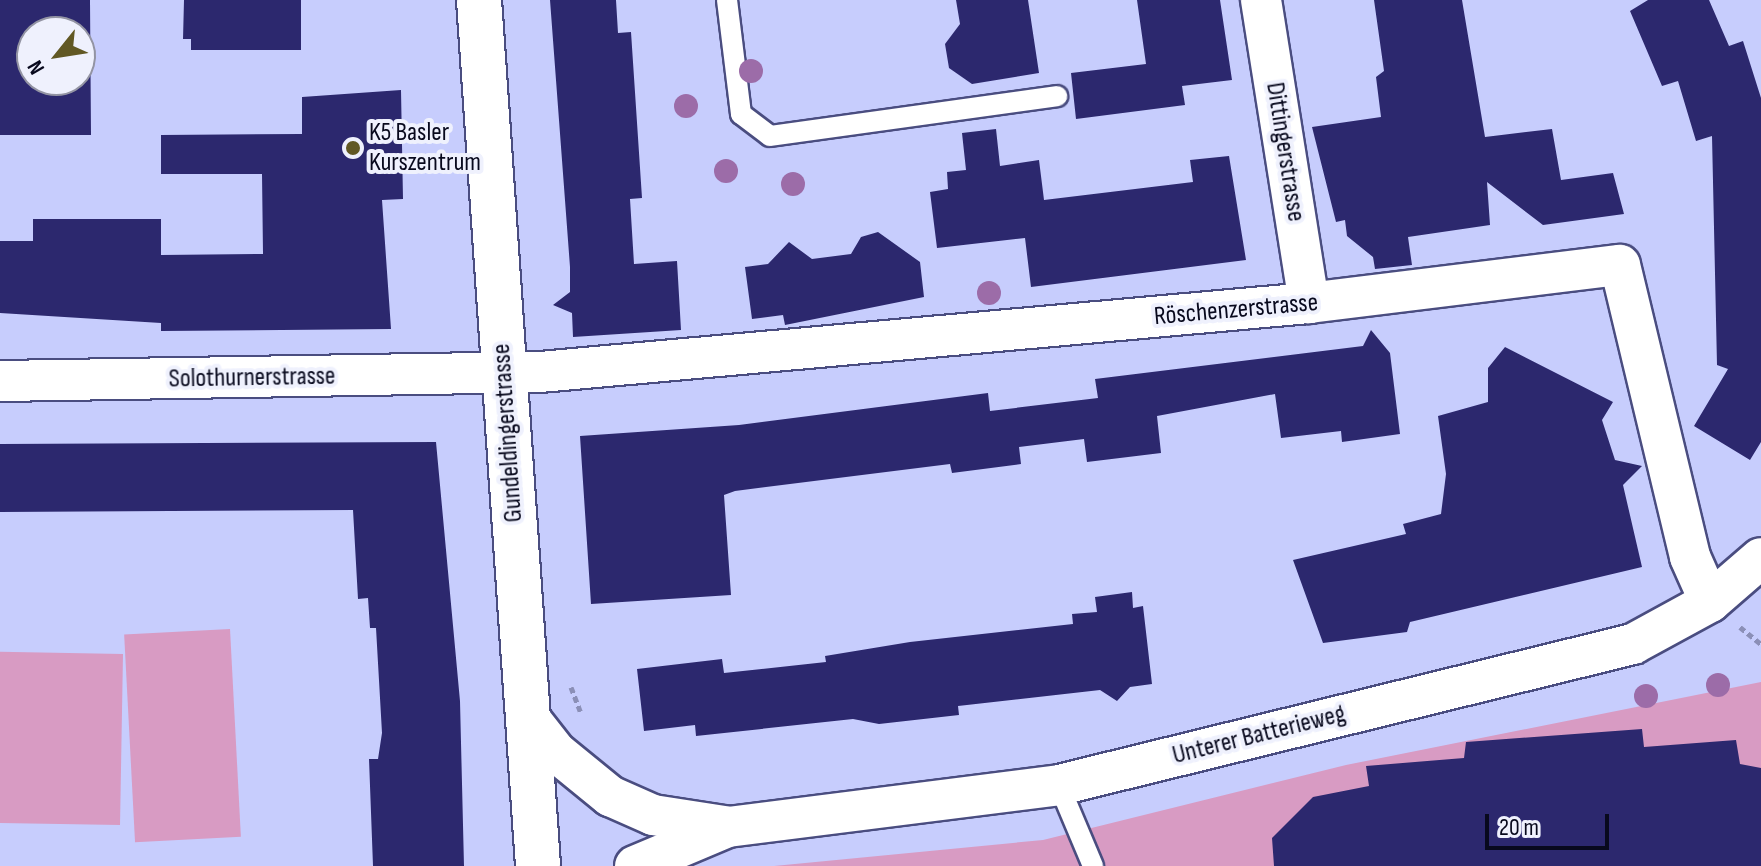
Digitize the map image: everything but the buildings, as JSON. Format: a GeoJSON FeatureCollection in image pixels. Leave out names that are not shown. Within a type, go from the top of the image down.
{"type":"FeatureCollection","features":[{"type":"Feature","properties":{"kind":"main road","name":"Gundeldingerstrasse"},"geometry":{"type":"LineString","coordinates":[[479,0],[538,866]]}},
{"type":"Feature","properties":{"kind":"street","name":"Dittingerstrasse"},"geometry":{"type":"LineString","coordinates":[[1261,0],[1309,303]]}},
{"type":"Feature","properties":{"kind":"street","name":"Röschenzerstrasse"},"geometry":{"type":"LineString","coordinates":[[504,374],[1309,303],[1620,265],[1690,557],[1710,602]]}},
{"type":"Feature","properties":{"kind":"street","name":"Solothurnerstrasse"},"geometry":{"type":"LineString","coordinates":[[0,381],[504,374]]}},
{"type":"Feature","properties":{"kind":"street","name":"Unterer Batterieweg"},"geometry":{"type":"LineString","coordinates":[[635,866],[728,827],[1059,785],[1633,644],[1710,602],[1761,558]]}},
{"type":"Feature","properties":{"kind":"street","name":"Unterer Batterieweg"},"geometry":{"type":"LineString","coordinates":[[527,715],[556,752],[610,796],[653,815],[728,827]]}},
{"type":"Feature","properties":{"kind":"lane"},"geometry":{"type":"LineString","coordinates":[[727,0],[741,114],[770,136],[1057,96]]}},
{"type":"Feature","properties":{"kind":"lane"},"geometry":{"type":"LineString","coordinates":[[1059,785],[1093,866]]}},
{"type":"Feature","properties":{"kind":"shaded area"},"geometry":{"type":"Polygon","coordinates":[[[230,629],[241,837],[135,842],[124,635],[230,629]]]}},
{"type":"Feature","properties":{"kind":"shaded area"},"geometry":{"type":"Polygon","coordinates":[[[0,652],[123,654],[120,825],[0,823],[0,652]]]}},
{"type":"Feature","properties":{"kind":"shaded area"},"geometry":{"type":"Polygon","coordinates":[[[1761,682],[1761,866],[774,866],[1043,840],[1346,765],[1761,682]]]}},
{"type":"Feature","properties":{"kind":"place","name":"K5 Basler Kurszentrum"},"geometry":{"type":"Point","coordinates":[353,148]}}]}
